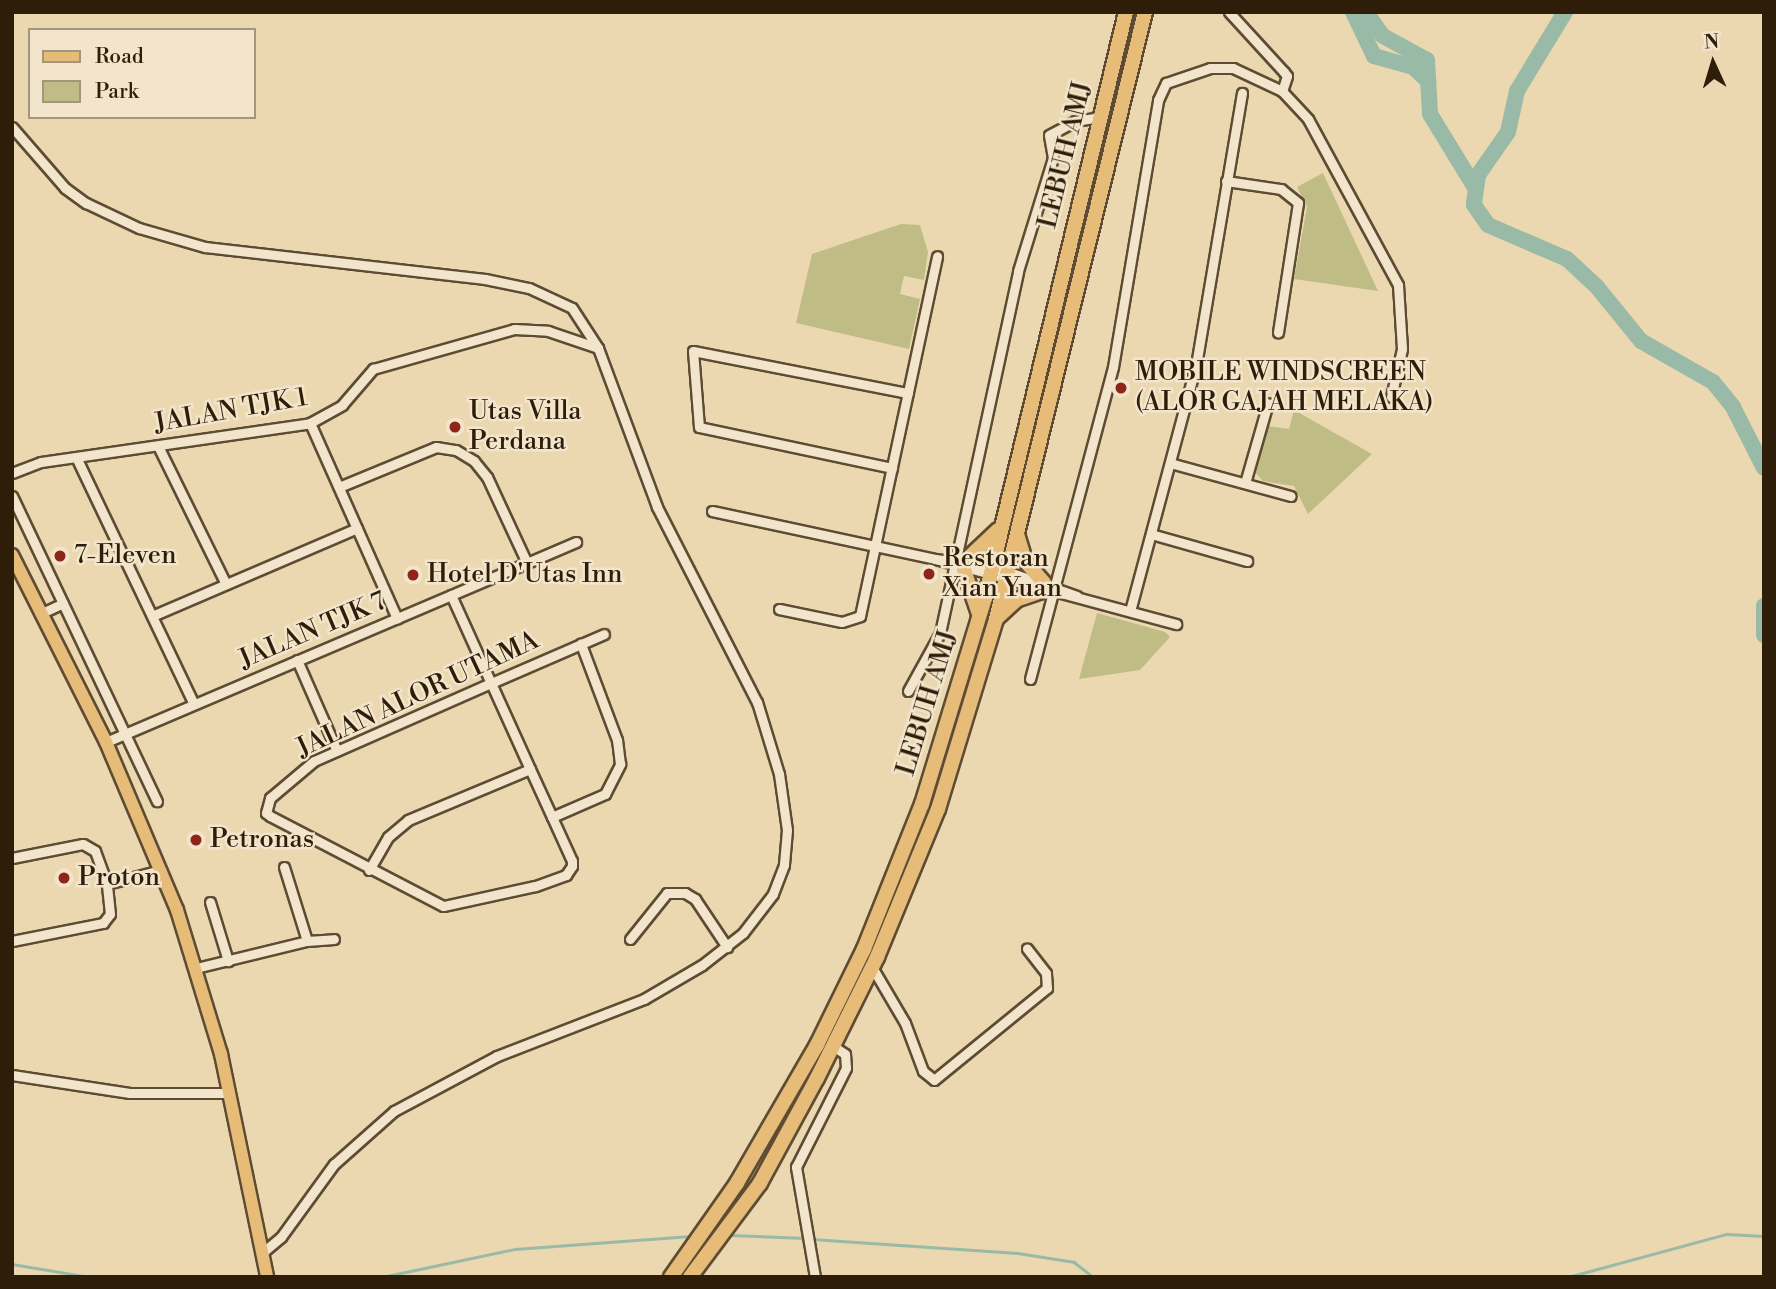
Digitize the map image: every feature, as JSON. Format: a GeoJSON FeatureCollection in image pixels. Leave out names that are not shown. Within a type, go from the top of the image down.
{"type":"FeatureCollection","features":[{"type":"Feature","properties":{"kind":"highway","name":"LEBUH AMJ"},"geometry":{"type":"LineString","coordinates":[[671,1277],[715,1216],[778,1116],[864,949],[922,804],[979,619],[1126,12]]}},
{"type":"Feature","properties":{"kind":"highway","name":"LEBUH AMJ"},"geometry":{"type":"LineString","coordinates":[[690,1277],[760,1183],[833,1046],[872,967],[938,809],[996,619],[1145,12]]}},
{"type":"Feature","properties":{"kind":"highway"},"geometry":{"type":"LineString","coordinates":[[979,619],[960,564],[1001,527]]}},
{"type":"Feature","properties":{"kind":"highway"},"geometry":{"type":"LineString","coordinates":[[996,619],[1016,600],[1048,588],[1026,561],[1016,530]]}},
{"type":"Feature","properties":{"kind":"main road"},"geometry":{"type":"LineString","coordinates":[[12,555],[106,742],[161,870],[196,968],[230,1093],[267,1277]]}},
{"type":"Feature","properties":{"kind":"street"},"geometry":{"type":"LineString","coordinates":[[1229,12],[1287,76],[1282,91]]}},
{"type":"Feature","properties":{"kind":"street"},"geometry":{"type":"LineString","coordinates":[[1030,679],[1048,588],[1113,367],[1161,90],[1174,77],[1223,66],[1282,91],[1308,119],[1398,285],[1402,349],[1391,397]]}},
{"type":"Feature","properties":{"kind":"street"},"geometry":{"type":"LineString","coordinates":[[1130,611],[1196,365],[1242,93]]}},
{"type":"Feature","properties":{"kind":"street"},"geometry":{"type":"LineString","coordinates":[[908,691],[940,633],[960,564],[1018,271],[1053,158],[1049,135],[1075,121],[1100,117]]}},
{"type":"Feature","properties":{"kind":"street"},"geometry":{"type":"LineString","coordinates":[[12,127],[65,188],[86,203],[139,228],[205,247],[529,288],[572,308],[598,348],[646,482],[757,702],[779,774],[787,830],[780,879],[762,911],[727,947],[644,999],[497,1056],[394,1111],[334,1164],[281,1237],[263,1252]]}},
{"type":"Feature","properties":{"kind":"street"},"geometry":{"type":"LineString","coordinates":[[1226,181],[1281,189],[1298,203],[1278,332]]}},
{"type":"Feature","properties":{"kind":"street"},"geometry":{"type":"LineString","coordinates":[[779,608],[842,622],[860,616],[937,257]]}},
{"type":"Feature","properties":{"kind":"street","name":"JALAN TJK 1"},"geometry":{"type":"LineString","coordinates":[[12,473],[41,462],[310,423],[342,405],[373,369],[495,333],[531,328],[598,348]]}},
{"type":"Feature","properties":{"kind":"street"},"geometry":{"type":"LineString","coordinates":[[892,468],[699,427],[693,351],[908,393]]}},
{"type":"Feature","properties":{"kind":"street"},"geometry":{"type":"LineString","coordinates":[[1245,483],[1268,402]]}},
{"type":"Feature","properties":{"kind":"street"},"geometry":{"type":"LineString","coordinates":[[310,423],[397,618]]}},
{"type":"Feature","properties":{"kind":"street"},"geometry":{"type":"LineString","coordinates":[[158,446],[226,584]]}},
{"type":"Feature","properties":{"kind":"street"},"geometry":{"type":"LineString","coordinates":[[339,486],[436,447],[456,450],[474,461],[487,477],[527,563]]}},
{"type":"Feature","properties":{"kind":"street"},"geometry":{"type":"LineString","coordinates":[[76,457],[194,704]]}},
{"type":"Feature","properties":{"kind":"street"},"geometry":{"type":"LineString","coordinates":[[1170,463],[1291,496]]}},
{"type":"Feature","properties":{"kind":"street"},"geometry":{"type":"LineString","coordinates":[[12,496],[158,800]]}},
{"type":"Feature","properties":{"kind":"street"},"geometry":{"type":"LineString","coordinates":[[712,511],[991,571],[1176,624]]}},
{"type":"Feature","properties":{"kind":"street"},"geometry":{"type":"LineString","coordinates":[[152,616],[357,528]]}},
{"type":"Feature","properties":{"kind":"street"},"geometry":{"type":"LineString","coordinates":[[1150,534],[1247,561]]}},
{"type":"Feature","properties":{"kind":"street","name":"JALAN TJK 7"},"geometry":{"type":"LineString","coordinates":[[106,742],[576,542]]}},
{"type":"Feature","properties":{"kind":"street"},"geometry":{"type":"LineString","coordinates":[[452,595],[552,817],[572,866],[566,876],[535,886],[443,906],[369,870],[388,837],[408,820],[530,769]]}},
{"type":"Feature","properties":{"kind":"street"},"geometry":{"type":"LineString","coordinates":[[43,613],[63,603]]}},
{"type":"Feature","properties":{"kind":"street","name":"JALAN ALOR UTAMA"},"geometry":{"type":"LineString","coordinates":[[369,870],[266,813],[271,798],[291,777],[337,751],[604,634]]}},
{"type":"Feature","properties":{"kind":"street"},"geometry":{"type":"LineString","coordinates":[[552,817],[595,801],[618,775],[617,740],[581,644]]}},
{"type":"Feature","properties":{"kind":"street"},"geometry":{"type":"LineString","coordinates":[[298,660],[337,751]]}},
{"type":"Feature","properties":{"kind":"street"},"geometry":{"type":"LineString","coordinates":[[12,858],[83,844],[94,851],[107,884],[110,914],[103,923],[12,942]]}},
{"type":"Feature","properties":{"kind":"street"},"geometry":{"type":"LineString","coordinates":[[284,867],[307,941]]}},
{"type":"Feature","properties":{"kind":"street"},"geometry":{"type":"LineString","coordinates":[[107,884],[161,870]]}},
{"type":"Feature","properties":{"kind":"street"},"geometry":{"type":"LineString","coordinates":[[630,939],[667,893],[685,893],[695,899],[727,947]]}},
{"type":"Feature","properties":{"kind":"street"},"geometry":{"type":"LineString","coordinates":[[210,902],[229,961]]}},
{"type":"Feature","properties":{"kind":"street"},"geometry":{"type":"LineString","coordinates":[[196,968],[307,941],[334,939]]}},
{"type":"Feature","properties":{"kind":"street"},"geometry":{"type":"LineString","coordinates":[[872,967],[905,1023],[923,1071],[934,1080],[1047,988],[1046,973],[1027,949]]}},
{"type":"Feature","properties":{"kind":"street"},"geometry":{"type":"LineString","coordinates":[[815,1277],[796,1167],[802,1147],[846,1068],[845,1054],[833,1046]]}},
{"type":"Feature","properties":{"kind":"street"},"geometry":{"type":"LineString","coordinates":[[12,1074],[130,1093],[230,1093]]}},
{"type":"Feature","properties":{"kind":"green space"},"geometry":{"type":"Polygon","coordinates":[[[1323,173],[1378,291],[1294,279],[1307,207],[1297,187],[1323,173]]]}},
{"type":"Feature","properties":{"kind":"green space"},"geometry":{"type":"Polygon","coordinates":[[[901,224],[920,225],[928,252],[924,280],[904,276],[900,294],[920,299],[909,349],[796,323],[812,254],[901,224]]]}},
{"type":"Feature","properties":{"kind":"green space"},"geometry":{"type":"Polygon","coordinates":[[[1294,410],[1372,454],[1308,514],[1294,486],[1263,481],[1256,473],[1268,426],[1289,429],[1294,410]]]}},
{"type":"Feature","properties":{"kind":"green space"},"geometry":{"type":"Polygon","coordinates":[[[1097,613],[1165,632],[1170,637],[1140,670],[1079,679],[1097,613]]]}},
{"type":"Feature","properties":{"kind":"waterway"},"geometry":{"type":"LineString","coordinates":[[1353,12],[1374,56],[1413,67],[1428,81]]}},
{"type":"Feature","properties":{"kind":"waterway"},"geometry":{"type":"LineString","coordinates":[[1366,12],[1383,36],[1427,60],[1430,114],[1474,186]]}},
{"type":"Feature","properties":{"kind":"waterway"},"geometry":{"type":"LineString","coordinates":[[1565,12],[1517,91],[1508,132],[1478,175],[1474,205],[1488,225],[1567,259],[1597,287],[1641,341],[1713,382],[1733,407],[1764,468]]}},
{"type":"Feature","properties":{"kind":"waterway"},"geometry":{"type":"LineString","coordinates":[[1764,606],[1764,635]]}},
{"type":"Feature","properties":{"kind":"waterway"},"geometry":{"type":"LineString","coordinates":[[1568,1277],[1726,1234],[1764,1236]]}},
{"type":"Feature","properties":{"kind":"waterway"},"geometry":{"type":"LineString","coordinates":[[729,1235],[806,1238]]}},
{"type":"Feature","properties":{"kind":"waterway"},"geometry":{"type":"LineString","coordinates":[[382,1277],[515,1249],[694,1236]]}},
{"type":"Feature","properties":{"kind":"waterway"},"geometry":{"type":"LineString","coordinates":[[812,1239],[1018,1253],[1074,1262],[1093,1277]]}},
{"type":"Feature","properties":{"kind":"waterway"},"geometry":{"type":"LineString","coordinates":[[12,1264],[90,1277]]}},
{"type":"Feature","properties":{"kind":"place","name":"MOBILE WINDSCREEN (ALOR GAJAH MELAKA)"},"geometry":{"type":"Point","coordinates":[1121,388]}},
{"type":"Feature","properties":{"kind":"place","name":"Utas Villa Perdana"},"geometry":{"type":"Point","coordinates":[455,427]}},
{"type":"Feature","properties":{"kind":"place","name":"7-Eleven"},"geometry":{"type":"Point","coordinates":[60,556]}},
{"type":"Feature","properties":{"kind":"place","name":"Restoran Xian Yuan"},"geometry":{"type":"Point","coordinates":[929,574]}},
{"type":"Feature","properties":{"kind":"place","name":"Hotel D'Utas Inn"},"geometry":{"type":"Point","coordinates":[413,575]}},
{"type":"Feature","properties":{"kind":"place","name":"Petronas"},"geometry":{"type":"Point","coordinates":[196,840]}},
{"type":"Feature","properties":{"kind":"place","name":"Proton"},"geometry":{"type":"Point","coordinates":[64,878]}}]}
